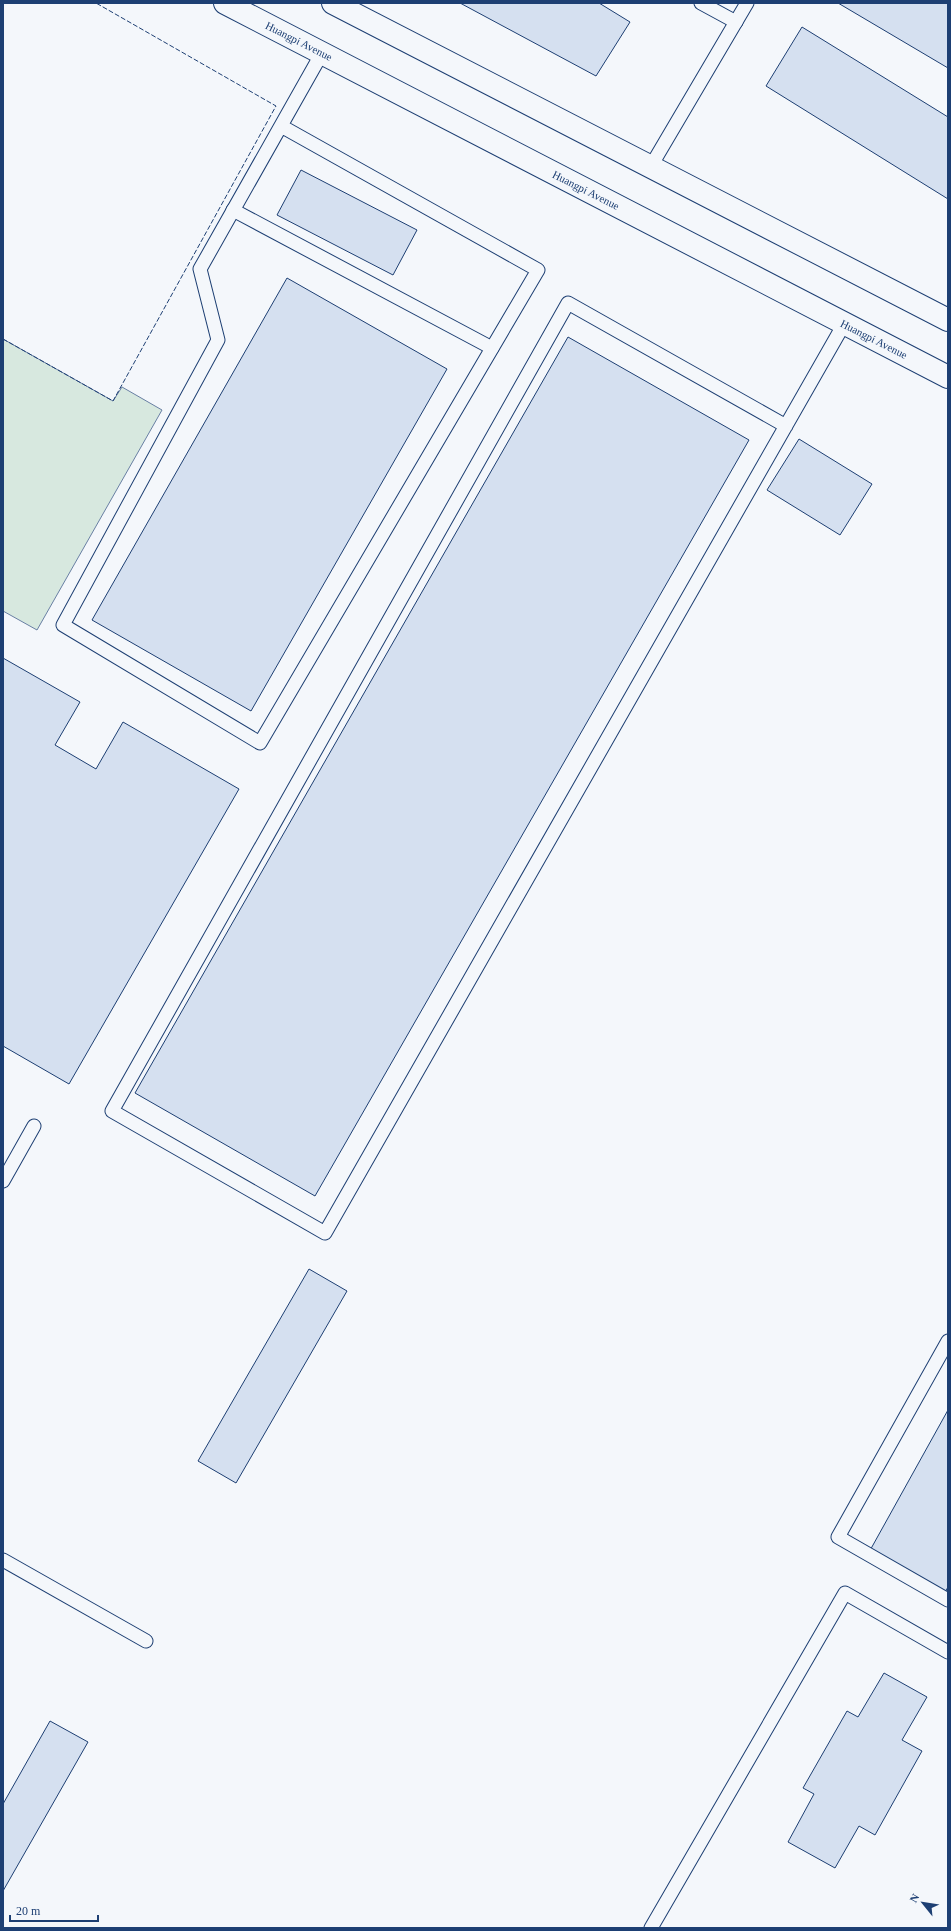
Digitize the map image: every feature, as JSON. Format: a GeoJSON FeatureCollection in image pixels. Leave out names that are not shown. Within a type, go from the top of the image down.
{"type":"FeatureCollection","features":[{"type":"Feature","properties":{"kind":"street","name":"Huangpi Avenue"},"geometry":{"type":"LineString","coordinates":[[225,3],[948,377]]}},
{"type":"Feature","properties":{"kind":"street"},"geometry":{"type":"LineString","coordinates":[[333,3],[948,320]]}},
{"type":"Feature","properties":{"kind":"lane"},"geometry":{"type":"LineString","coordinates":[[701,3],[736,22]]}},
{"type":"Feature","properties":{"kind":"lane"},"geometry":{"type":"LineString","coordinates":[[650,166],[747,3]]}},
{"type":"Feature","properties":{"kind":"lane"},"geometry":{"type":"LineString","coordinates":[[281,126],[538,270],[260,743],[63,625],[218,340],[200,269],[322,53]]}},
{"type":"Feature","properties":{"kind":"lane"},"geometry":{"type":"LineString","coordinates":[[233,210],[492,348]]}},
{"type":"Feature","properties":{"kind":"lane"},"geometry":{"type":"LineString","coordinates":[[786,426],[568,304],[112,1110],[325,1233],[786,426],[844,324]]}},
{"type":"Feature","properties":{"kind":"lane"},"geometry":{"type":"LineString","coordinates":[[3,1181],[34,1126]]}},
{"type":"Feature","properties":{"kind":"lane"},"geometry":{"type":"LineString","coordinates":[[948,1341],[838,1537],[948,1600]]}},
{"type":"Feature","properties":{"kind":"lane"},"geometry":{"type":"LineString","coordinates":[[3,1560],[146,1641]]}},
{"type":"Feature","properties":{"kind":"lane"},"geometry":{"type":"LineString","coordinates":[[651,1928],[845,1593],[948,1652]]}},
{"type":"Feature","properties":{"kind":"shaded area"},"geometry":{"type":"Polygon","coordinates":[[[3,339],[113,401],[122,387],[162,410],[37,630],[3,611],[3,339]]]}},
{"type":"Feature","properties":{"kind":"building"},"geometry":{"type":"Polygon","coordinates":[[[460,3],[599,3],[630,22],[596,76],[460,3]]]}},
{"type":"Feature","properties":{"kind":"building"},"geometry":{"type":"Polygon","coordinates":[[[838,3],[948,3],[948,68],[838,3]]]}},
{"type":"Feature","properties":{"kind":"building"},"geometry":{"type":"Polygon","coordinates":[[[802,27],[948,117],[948,199],[766,86],[802,27]]]}},
{"type":"Feature","properties":{"kind":"building"},"geometry":{"type":"Polygon","coordinates":[[[301,170],[417,230],[393,275],[277,215],[301,170]]]}},
{"type":"Feature","properties":{"kind":"building"},"geometry":{"type":"Polygon","coordinates":[[[287,278],[447,369],[251,711],[92,620],[287,278]]]}},
{"type":"Feature","properties":{"kind":"building"},"geometry":{"type":"Polygon","coordinates":[[[568,337],[749,440],[315,1196],[135,1093],[568,337]]]}},
{"type":"Feature","properties":{"kind":"building"},"geometry":{"type":"Polygon","coordinates":[[[799,439],[872,484],[840,535],[767,490],[799,439]]]}},
{"type":"Feature","properties":{"kind":"building"},"geometry":{"type":"Polygon","coordinates":[[[3,658],[80,702],[55,745],[96,769],[123,722],[239,789],[69,1084],[3,1046],[3,658]]]}},
{"type":"Feature","properties":{"kind":"building"},"geometry":{"type":"Polygon","coordinates":[[[309,1269],[347,1291],[236,1483],[198,1461],[309,1269]]]}},
{"type":"Feature","properties":{"kind":"building"},"geometry":{"type":"Polygon","coordinates":[[[948,1410],[948,1587],[943,1596],[868,1554],[948,1410]]]}},
{"type":"Feature","properties":{"kind":"building"},"geometry":{"type":"Polygon","coordinates":[[[884,1673],[927,1697],[902,1740],[922,1751],[875,1835],[859,1826],[835,1868],[788,1842],[814,1794],[803,1788],[847,1711],[858,1717],[884,1673]]]}},
{"type":"Feature","properties":{"kind":"building"},"geometry":{"type":"Polygon","coordinates":[[[50,1721],[88,1742],[3,1891],[3,1804],[50,1721]]]}},
{"type":"Feature","properties":{"kind":"fence"},"geometry":{"type":"LineString","coordinates":[[3,339],[113,401],[276,106],[96,3]]}}]}
